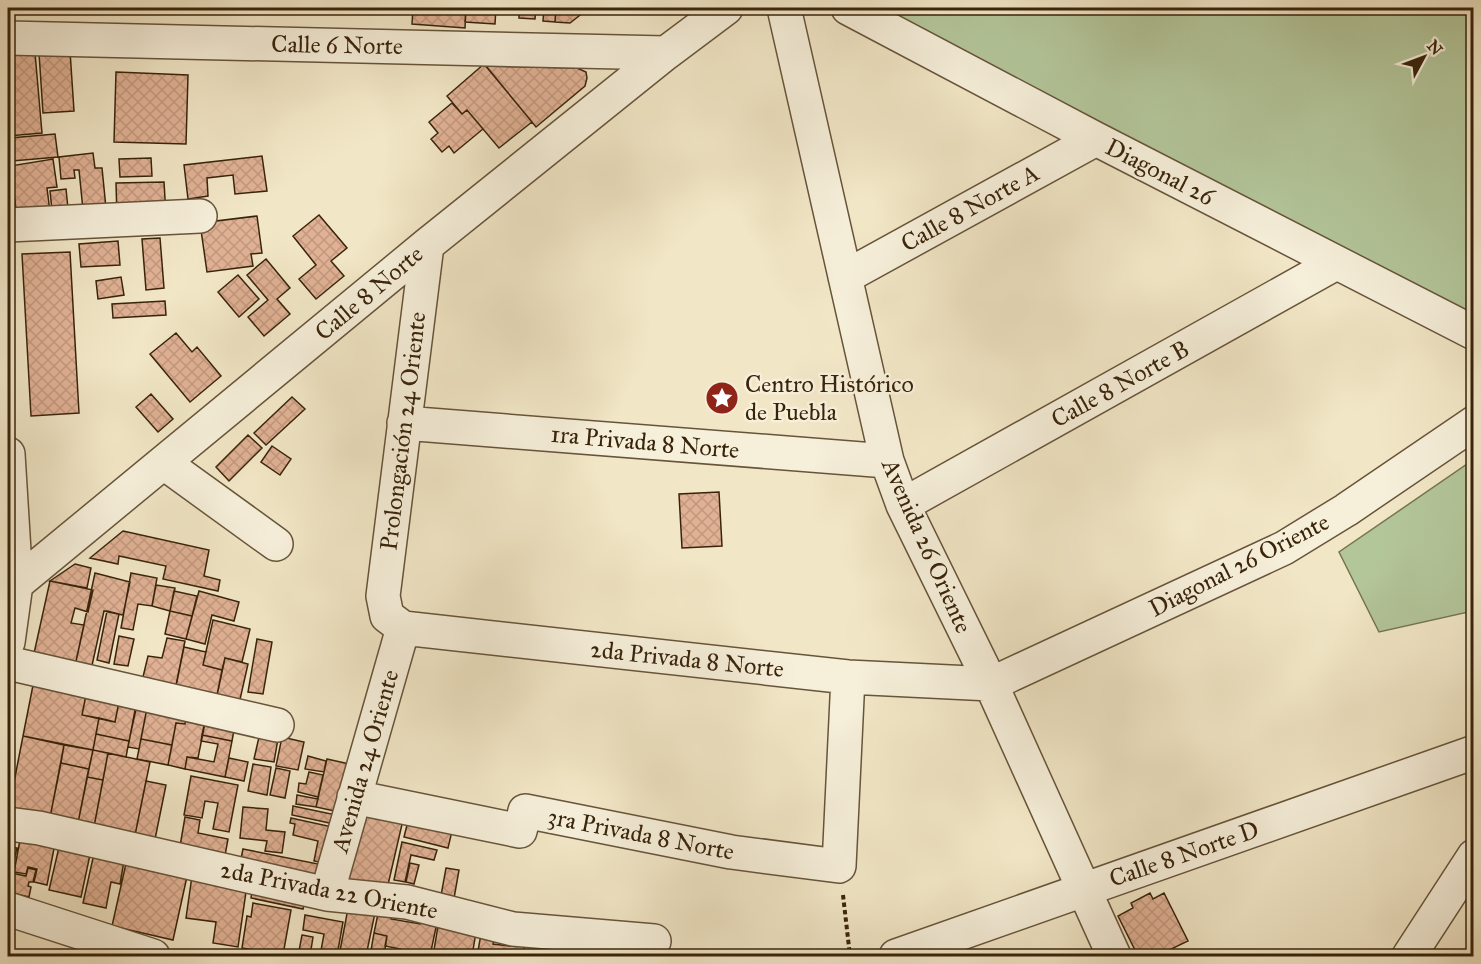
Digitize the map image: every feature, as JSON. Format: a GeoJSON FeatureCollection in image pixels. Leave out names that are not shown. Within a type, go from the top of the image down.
{"type":"FeatureCollection","features":[{"type":"Feature","properties":{"kind":"street","name":"Calle 8 Norte"},"geometry":{"type":"LineString","coordinates":[[16,584],[427,245],[666,53],[726,8]]}},
{"type":"Feature","properties":{"kind":"street","name":"Avenida 26 Oriente"},"geometry":{"type":"LineString","coordinates":[[784,8],[887,461],[903,505],[991,684],[1114,957]]}},
{"type":"Feature","properties":{"kind":"street","name":"Diagonal 26"},"geometry":{"type":"LineString","coordinates":[[848,8],[1096,139],[1473,333]]}},
{"type":"Feature","properties":{"kind":"street","name":"Calle 6 Norte"},"geometry":{"type":"LineString","coordinates":[[8,38],[666,53]]}},
{"type":"Feature","properties":{"kind":"street","name":"Calle 8 Norte A"},"geometry":{"type":"LineString","coordinates":[[845,277],[1096,139]]}},
{"type":"Feature","properties":{"kind":"street"},"geometry":{"type":"LineString","coordinates":[[8,225],[200,216]]}},
{"type":"Feature","properties":{"kind":"street","name":"Prolongación 24 Oriente"},"geometry":{"type":"LineString","coordinates":[[395,622],[382,596],[427,245]]}},
{"type":"Feature","properties":{"kind":"street","name":"Calle 8 Norte B"},"geometry":{"type":"LineString","coordinates":[[903,505],[1336,263]]}},
{"type":"Feature","properties":{"kind":"street","name":"1ra Privada 8 Norte"},"geometry":{"type":"LineString","coordinates":[[404,423],[887,461]]}},
{"type":"Feature","properties":{"kind":"street","name":"Diagonal 26 Oriente"},"geometry":{"type":"LineString","coordinates":[[991,684],[1284,548],[1346,510],[1473,423]]}},
{"type":"Feature","properties":{"kind":"street"},"geometry":{"type":"LineString","coordinates":[[8,453],[16,584],[8,642]]}},
{"type":"Feature","properties":{"kind":"street"},"geometry":{"type":"LineString","coordinates":[[164,463],[276,544]]}},
{"type":"Feature","properties":{"kind":"street","name":"2da Privada 8 Norte"},"geometry":{"type":"LineString","coordinates":[[395,622],[848,677],[991,684]]}},
{"type":"Feature","properties":{"kind":"street","name":"Avenida 24 Oriente"},"geometry":{"type":"LineString","coordinates":[[327,894],[354,796],[395,622]]}},
{"type":"Feature","properties":{"kind":"street"},"geometry":{"type":"LineString","coordinates":[[8,663],[277,725]]}},
{"type":"Feature","properties":{"kind":"street"},"geometry":{"type":"LineString","coordinates":[[839,866],[848,677]]}},
{"type":"Feature","properties":{"kind":"street","name":"Calle 8 Norte D"},"geometry":{"type":"LineString","coordinates":[[896,957],[1473,753]]}},
{"type":"Feature","properties":{"kind":"street","name":"3ra Privada 8 Norte"},"geometry":{"type":"LineString","coordinates":[[354,796],[520,831],[525,811],[731,852],[839,866]]}},
{"type":"Feature","properties":{"kind":"street","name":"2da Privada 22 Oriente"},"geometry":{"type":"LineString","coordinates":[[8,824],[39,828],[327,894],[407,902],[513,928],[654,941]]}},
{"type":"Feature","properties":{"kind":"street"},"geometry":{"type":"LineString","coordinates":[[1409,957],[1473,856]]}},
{"type":"Feature","properties":{"kind":"street"},"geometry":{"type":"LineString","coordinates":[[8,909],[153,957]]}},
{"type":"Feature","properties":{"kind":"path"},"geometry":{"type":"LineString","coordinates":[[839,866],[850,957]]}},
{"type":"Feature","properties":{"kind":"green space"},"geometry":{"type":"Polygon","coordinates":[[[880,8],[1473,8],[1473,322],[880,8]]]}},
{"type":"Feature","properties":{"kind":"green space"},"geometry":{"type":"Polygon","coordinates":[[[1473,460],[1473,611],[1379,632],[1339,552],[1473,460]]]}},
{"type":"Feature","properties":{"kind":"building"},"geometry":{"type":"Polygon","coordinates":[[[413,8],[466,8],[465,28],[412,24],[413,8]]]}},
{"type":"Feature","properties":{"kind":"building"},"geometry":{"type":"Polygon","coordinates":[[[466,8],[496,8],[495,24],[465,22],[466,8]]]}},
{"type":"Feature","properties":{"kind":"building"},"geometry":{"type":"Polygon","coordinates":[[[519,8],[536,8],[535,19],[519,18],[519,8]]]}},
{"type":"Feature","properties":{"kind":"building"},"geometry":{"type":"Polygon","coordinates":[[[544,8],[556,8],[555,22],[543,21],[544,8]]]}},
{"type":"Feature","properties":{"kind":"building"},"geometry":{"type":"Polygon","coordinates":[[[556,8],[589,8],[570,23],[555,22],[556,8]]]}},
{"type":"Feature","properties":{"kind":"building"},"geometry":{"type":"Polygon","coordinates":[[[70,51],[74,111],[43,113],[39,53],[70,51]]]}},
{"type":"Feature","properties":{"kind":"building"},"geometry":{"type":"Polygon","coordinates":[[[35,53],[42,133],[8,136],[8,54],[35,53]]]}},
{"type":"Feature","properties":{"kind":"building"},"geometry":{"type":"Polygon","coordinates":[[[484,64],[532,122],[499,148],[467,110],[462,114],[447,96],[484,64]]]}},
{"type":"Feature","properties":{"kind":"building"},"geometry":{"type":"Polygon","coordinates":[[[486,66],[577,68],[586,72],[587,78],[585,86],[536,127],[486,66]]]}},
{"type":"Feature","properties":{"kind":"building"},"geometry":{"type":"Polygon","coordinates":[[[116,72],[188,75],[186,144],[114,142],[116,72]]]}},
{"type":"Feature","properties":{"kind":"building"},"geometry":{"type":"Polygon","coordinates":[[[452,103],[462,114],[467,110],[483,129],[454,153],[449,146],[442,152],[431,139],[438,133],[429,122],[452,103]]]}},
{"type":"Feature","properties":{"kind":"building"},"geometry":{"type":"Polygon","coordinates":[[[55,134],[58,157],[12,161],[10,138],[55,134]]]}},
{"type":"Feature","properties":{"kind":"building"},"geometry":{"type":"Polygon","coordinates":[[[93,153],[95,168],[102,168],[107,218],[84,220],[79,170],[74,170],[75,178],[61,179],[59,157],[93,153]]]}},
{"type":"Feature","properties":{"kind":"building"},"geometry":{"type":"Polygon","coordinates":[[[262,156],[267,191],[235,194],[233,175],[207,178],[208,196],[188,199],[184,165],[262,156]]]}},
{"type":"Feature","properties":{"kind":"building"},"geometry":{"type":"Polygon","coordinates":[[[151,158],[152,176],[120,177],[119,159],[151,158]]]}},
{"type":"Feature","properties":{"kind":"building"},"geometry":{"type":"Polygon","coordinates":[[[53,159],[57,187],[47,188],[51,220],[18,223],[10,166],[53,159]]]}},
{"type":"Feature","properties":{"kind":"building"},"geometry":{"type":"Polygon","coordinates":[[[164,182],[166,215],[117,217],[116,183],[164,182]]]}},
{"type":"Feature","properties":{"kind":"building"},"geometry":{"type":"Polygon","coordinates":[[[66,189],[69,218],[53,220],[50,191],[66,189]]]}},
{"type":"Feature","properties":{"kind":"building"},"geometry":{"type":"Polygon","coordinates":[[[319,215],[347,248],[331,261],[344,276],[316,299],[299,279],[316,265],[293,236],[319,215]]]}},
{"type":"Feature","properties":{"kind":"building"},"geometry":{"type":"Polygon","coordinates":[[[257,216],[262,253],[251,254],[253,266],[207,272],[200,223],[257,216]]]}},
{"type":"Feature","properties":{"kind":"building"},"geometry":{"type":"Polygon","coordinates":[[[160,238],[164,288],[146,290],[142,239],[160,238]]]}},
{"type":"Feature","properties":{"kind":"building"},"geometry":{"type":"Polygon","coordinates":[[[118,241],[120,265],[81,267],[79,244],[118,241]]]}},
{"type":"Feature","properties":{"kind":"building"},"geometry":{"type":"Polygon","coordinates":[[[70,252],[79,413],[31,416],[22,254],[70,252]]]}},
{"type":"Feature","properties":{"kind":"building"},"geometry":{"type":"Polygon","coordinates":[[[266,259],[290,288],[277,299],[290,314],[264,336],[248,317],[268,300],[247,275],[266,259]]]}},
{"type":"Feature","properties":{"kind":"building"},"geometry":{"type":"Polygon","coordinates":[[[238,275],[259,299],[239,317],[218,292],[238,275]]]}},
{"type":"Feature","properties":{"kind":"building"},"geometry":{"type":"Polygon","coordinates":[[[121,277],[124,295],[98,299],[96,281],[121,277]]]}},
{"type":"Feature","properties":{"kind":"building"},"geometry":{"type":"Polygon","coordinates":[[[165,301],[166,315],[113,318],[112,304],[165,301]]]}},
{"type":"Feature","properties":{"kind":"building"},"geometry":{"type":"Polygon","coordinates":[[[176,333],[192,352],[197,347],[221,376],[190,402],[150,354],[176,333]]]}},
{"type":"Feature","properties":{"kind":"building"},"geometry":{"type":"Polygon","coordinates":[[[151,394],[173,419],[158,432],[136,407],[151,394]]]}},
{"type":"Feature","properties":{"kind":"building"},"geometry":{"type":"Polygon","coordinates":[[[292,397],[305,409],[266,445],[254,433],[292,397]]]}},
{"type":"Feature","properties":{"kind":"building"},"geometry":{"type":"Polygon","coordinates":[[[248,435],[262,448],[229,481],[216,467],[248,435]]]}},
{"type":"Feature","properties":{"kind":"building"},"geometry":{"type":"Polygon","coordinates":[[[272,446],[291,459],[280,475],[261,462],[272,446]]]}},
{"type":"Feature","properties":{"kind":"building"},"geometry":{"type":"Polygon","coordinates":[[[719,492],[722,546],[682,548],[679,494],[719,492]]]}},
{"type":"Feature","properties":{"kind":"building"},"geometry":{"type":"Polygon","coordinates":[[[123,531],[209,550],[204,576],[220,580],[218,591],[163,579],[166,566],[119,556],[118,564],[90,558],[123,531]]]}},
{"type":"Feature","properties":{"kind":"building"},"geometry":{"type":"Polygon","coordinates":[[[75,564],[91,568],[87,588],[50,581],[75,564]]]}},
{"type":"Feature","properties":{"kind":"building"},"geometry":{"type":"Polygon","coordinates":[[[95,573],[130,582],[123,615],[104,611],[91,670],[75,666],[95,573]]]}},
{"type":"Feature","properties":{"kind":"building"},"geometry":{"type":"Polygon","coordinates":[[[131,573],[157,578],[152,606],[138,604],[133,630],[121,628],[131,573]]]}},
{"type":"Feature","properties":{"kind":"building"},"geometry":{"type":"Polygon","coordinates":[[[50,581],[93,590],[88,612],[75,608],[71,623],[84,625],[75,666],[31,667],[50,581]]]}},
{"type":"Feature","properties":{"kind":"building"},"geometry":{"type":"Polygon","coordinates":[[[156,585],[175,588],[170,611],[152,606],[156,585]]]}},
{"type":"Feature","properties":{"kind":"building"},"geometry":{"type":"Polygon","coordinates":[[[174,591],[197,596],[192,616],[170,611],[174,591]]]}},
{"type":"Feature","properties":{"kind":"building"},"geometry":{"type":"Polygon","coordinates":[[[199,591],[239,602],[234,621],[212,615],[205,644],[186,639],[199,591]]]}},
{"type":"Feature","properties":{"kind":"building"},"geometry":{"type":"Polygon","coordinates":[[[107,611],[119,614],[109,663],[97,660],[107,611]]]}},
{"type":"Feature","properties":{"kind":"building"},"geometry":{"type":"Polygon","coordinates":[[[170,611],[192,616],[186,639],[165,634],[170,611]]]}},
{"type":"Feature","properties":{"kind":"building"},"geometry":{"type":"Polygon","coordinates":[[[213,620],[250,629],[242,662],[225,658],[222,670],[203,665],[213,620]]]}},
{"type":"Feature","properties":{"kind":"building"},"geometry":{"type":"Polygon","coordinates":[[[119,636],[134,639],[128,666],[114,664],[119,636]]]}},
{"type":"Feature","properties":{"kind":"building"},"geometry":{"type":"Polygon","coordinates":[[[167,638],[185,641],[176,685],[143,677],[148,656],[162,658],[167,638]]]}},
{"type":"Feature","properties":{"kind":"building"},"geometry":{"type":"Polygon","coordinates":[[[257,639],[272,642],[263,694],[248,692],[257,639]]]}},
{"type":"Feature","properties":{"kind":"building"},"geometry":{"type":"Polygon","coordinates":[[[184,647],[206,652],[203,665],[222,670],[216,700],[175,691],[184,647]]]}},
{"type":"Feature","properties":{"kind":"building"},"geometry":{"type":"Polygon","coordinates":[[[225,658],[248,664],[239,704],[216,700],[225,658]]]}},
{"type":"Feature","properties":{"kind":"building"},"geometry":{"type":"Polygon","coordinates":[[[35,675],[87,690],[82,715],[99,718],[93,750],[23,736],[35,675]]]}},
{"type":"Feature","properties":{"kind":"building"},"geometry":{"type":"Polygon","coordinates":[[[87,690],[120,697],[115,722],[82,715],[87,690]]]}},
{"type":"Feature","properties":{"kind":"building"},"geometry":{"type":"Polygon","coordinates":[[[120,697],[138,700],[129,741],[96,734],[99,718],[115,722],[120,697]]]}},
{"type":"Feature","properties":{"kind":"building"},"geometry":{"type":"Polygon","coordinates":[[[136,705],[147,708],[139,749],[128,747],[136,705]]]}},
{"type":"Feature","properties":{"kind":"building"},"geometry":{"type":"Polygon","coordinates":[[[147,708],[187,714],[185,724],[176,723],[172,745],[141,739],[147,708]]]}},
{"type":"Feature","properties":{"kind":"building"},"geometry":{"type":"Polygon","coordinates":[[[207,712],[236,719],[232,741],[202,735],[207,712]]]}},
{"type":"Feature","properties":{"kind":"building"},"geometry":{"type":"Polygon","coordinates":[[[187,714],[206,718],[198,758],[187,757],[185,769],[168,765],[176,723],[185,724],[187,714]]]}},
{"type":"Feature","properties":{"kind":"building"},"geometry":{"type":"Polygon","coordinates":[[[96,734],[129,741],[126,757],[93,750],[96,734]]]}},
{"type":"Feature","properties":{"kind":"building"},"geometry":{"type":"Polygon","coordinates":[[[202,735],[232,741],[225,777],[185,769],[187,757],[214,762],[218,744],[201,741],[202,735]]]}},
{"type":"Feature","properties":{"kind":"building"},"geometry":{"type":"Polygon","coordinates":[[[23,736],[64,745],[49,823],[8,813],[23,736]]]}},
{"type":"Feature","properties":{"kind":"building"},"geometry":{"type":"Polygon","coordinates":[[[259,737],[278,739],[274,762],[254,759],[259,737]]]}},
{"type":"Feature","properties":{"kind":"building"},"geometry":{"type":"Polygon","coordinates":[[[282,737],[304,742],[298,770],[276,766],[282,737]]]}},
{"type":"Feature","properties":{"kind":"building"},"geometry":{"type":"Polygon","coordinates":[[[141,739],[172,745],[168,765],[137,759],[141,739]]]}},
{"type":"Feature","properties":{"kind":"building"},"geometry":{"type":"Polygon","coordinates":[[[64,745],[93,750],[89,769],[61,763],[64,745]]]}},
{"type":"Feature","properties":{"kind":"building"},"geometry":{"type":"Polygon","coordinates":[[[93,750],[108,753],[103,780],[87,777],[93,750]]]}},
{"type":"Feature","properties":{"kind":"building"},"geometry":{"type":"Polygon","coordinates":[[[108,753],[150,762],[134,840],[93,832],[108,753]]]}},
{"type":"Feature","properties":{"kind":"building"},"geometry":{"type":"Polygon","coordinates":[[[308,756],[326,761],[324,772],[305,769],[308,756]]]}},
{"type":"Feature","properties":{"kind":"building"},"geometry":{"type":"Polygon","coordinates":[[[229,758],[248,762],[244,781],[225,777],[229,758]]]}},
{"type":"Feature","properties":{"kind":"building"},"geometry":{"type":"Polygon","coordinates":[[[327,759],[354,765],[344,813],[316,807],[327,759]]]}},
{"type":"Feature","properties":{"kind":"building"},"geometry":{"type":"Polygon","coordinates":[[[61,763],[89,769],[77,828],[50,817],[61,763]]]}},
{"type":"Feature","properties":{"kind":"building"},"geometry":{"type":"Polygon","coordinates":[[[253,764],[271,767],[267,795],[248,791],[253,764]]]}},
{"type":"Feature","properties":{"kind":"building"},"geometry":{"type":"Polygon","coordinates":[[[276,768],[290,771],[285,798],[270,795],[276,768]]]}},
{"type":"Feature","properties":{"kind":"building"},"geometry":{"type":"Polygon","coordinates":[[[309,772],[323,775],[318,797],[298,792],[299,783],[306,784],[309,772]]]}},
{"type":"Feature","properties":{"kind":"building"},"geometry":{"type":"Polygon","coordinates":[[[191,776],[238,785],[229,832],[213,829],[218,803],[205,801],[202,818],[184,815],[191,776]]]}},
{"type":"Feature","properties":{"kind":"building"},"geometry":{"type":"Polygon","coordinates":[[[87,777],[103,780],[93,832],[77,828],[87,777]]]}},
{"type":"Feature","properties":{"kind":"building"},"geometry":{"type":"Polygon","coordinates":[[[146,781],[166,785],[154,844],[134,840],[146,781]]]}},
{"type":"Feature","properties":{"kind":"building"},"geometry":{"type":"Polygon","coordinates":[[[297,795],[318,799],[316,807],[296,804],[297,795]]]}},
{"type":"Feature","properties":{"kind":"building"},"geometry":{"type":"Polygon","coordinates":[[[293,806],[341,816],[339,825],[292,815],[293,806]]]}},
{"type":"Feature","properties":{"kind":"building"},"geometry":{"type":"Polygon","coordinates":[[[243,807],[268,809],[266,830],[285,832],[282,853],[265,851],[267,841],[240,838],[243,807]]]}},
{"type":"Feature","properties":{"kind":"building"},"geometry":{"type":"Polygon","coordinates":[[[354,808],[403,820],[387,889],[338,878],[354,808]]]}},
{"type":"Feature","properties":{"kind":"building"},"geometry":{"type":"Polygon","coordinates":[[[185,817],[200,820],[198,833],[228,839],[224,861],[179,852],[185,817]]]}},
{"type":"Feature","properties":{"kind":"building"},"geometry":{"type":"Polygon","coordinates":[[[291,818],[337,828],[330,864],[314,861],[318,841],[293,835],[295,824],[290,823],[291,818]]]}},
{"type":"Feature","properties":{"kind":"building"},"geometry":{"type":"Polygon","coordinates":[[[408,821],[452,831],[448,848],[404,837],[408,821]]]}},
{"type":"Feature","properties":{"kind":"building"},"geometry":{"type":"Polygon","coordinates":[[[56,838],[47,885],[34,882],[37,869],[28,867],[26,874],[14,872],[20,840],[56,838]]]}},
{"type":"Feature","properties":{"kind":"building"},"geometry":{"type":"Polygon","coordinates":[[[402,842],[437,850],[434,860],[411,855],[405,882],[394,880],[402,842]]]}},
{"type":"Feature","properties":{"kind":"building"},"geometry":{"type":"Polygon","coordinates":[[[60,843],[91,850],[81,897],[49,890],[60,843]]]}},
{"type":"Feature","properties":{"kind":"building"},"geometry":{"type":"Polygon","coordinates":[[[8,846],[17,848],[11,873],[26,876],[28,868],[36,870],[33,882],[29,882],[28,886],[31,887],[29,897],[8,892],[8,846]]]}},
{"type":"Feature","properties":{"kind":"building"},"geometry":{"type":"Polygon","coordinates":[[[95,849],[124,861],[120,884],[111,882],[106,908],[83,903],[95,849]]]}},
{"type":"Feature","properties":{"kind":"building"},"geometry":{"type":"Polygon","coordinates":[[[243,849],[328,866],[324,890],[238,873],[243,849]]]}},
{"type":"Feature","properties":{"kind":"building"},"geometry":{"type":"Polygon","coordinates":[[[127,859],[188,872],[173,940],[112,926],[127,859]]]}},
{"type":"Feature","properties":{"kind":"building"},"geometry":{"type":"Polygon","coordinates":[[[410,863],[419,865],[414,884],[406,882],[410,863]]]}},
{"type":"Feature","properties":{"kind":"building"},"geometry":{"type":"Polygon","coordinates":[[[446,868],[459,870],[453,904],[440,901],[446,868]]]}},
{"type":"Feature","properties":{"kind":"building"},"geometry":{"type":"Polygon","coordinates":[[[192,876],[247,885],[238,947],[213,943],[216,922],[186,918],[192,876]]]}},
{"type":"Feature","properties":{"kind":"building"},"geometry":{"type":"Polygon","coordinates":[[[253,885],[306,895],[303,909],[251,898],[253,885]]]}},
{"type":"Feature","properties":{"kind":"building"},"geometry":{"type":"Polygon","coordinates":[[[1150,893],[1153,899],[1164,893],[1188,941],[1165,952],[1167,956],[1138,956],[1118,916],[1133,908],[1131,903],[1150,893]]]}},
{"type":"Feature","properties":{"kind":"building"},"geometry":{"type":"Polygon","coordinates":[[[253,903],[291,910],[283,955],[242,948],[247,916],[251,917],[253,903]]]}},
{"type":"Feature","properties":{"kind":"building"},"geometry":{"type":"Polygon","coordinates":[[[349,903],[376,908],[366,956],[339,956],[349,903]]]}},
{"type":"Feature","properties":{"kind":"building"},"geometry":{"type":"Polygon","coordinates":[[[380,904],[393,906],[391,919],[420,924],[423,910],[439,913],[430,956],[414,956],[415,952],[385,946],[387,936],[374,933],[380,904]]]}},
{"type":"Feature","properties":{"kind":"building"},"geometry":{"type":"Polygon","coordinates":[[[305,915],[343,922],[337,956],[320,956],[324,934],[303,930],[305,915]]]}},
{"type":"Feature","properties":{"kind":"building"},"geometry":{"type":"Polygon","coordinates":[[[438,926],[476,932],[472,956],[433,956],[438,926]]]}},
{"type":"Feature","properties":{"kind":"building"},"geometry":{"type":"Polygon","coordinates":[[[482,929],[495,932],[493,944],[510,946],[513,930],[527,931],[523,956],[477,956],[482,929]]]}},
{"type":"Feature","properties":{"kind":"building"},"geometry":{"type":"Polygon","coordinates":[[[374,933],[387,936],[384,956],[370,956],[374,933]]]}},
{"type":"Feature","properties":{"kind":"building"},"geometry":{"type":"Polygon","coordinates":[[[302,935],[313,937],[310,956],[298,956],[302,935]]]}},
{"type":"Feature","properties":{"kind":"place","name":"Centro Histórico de Puebla"},"geometry":{"type":"Point","coordinates":[722,398]}}]}
